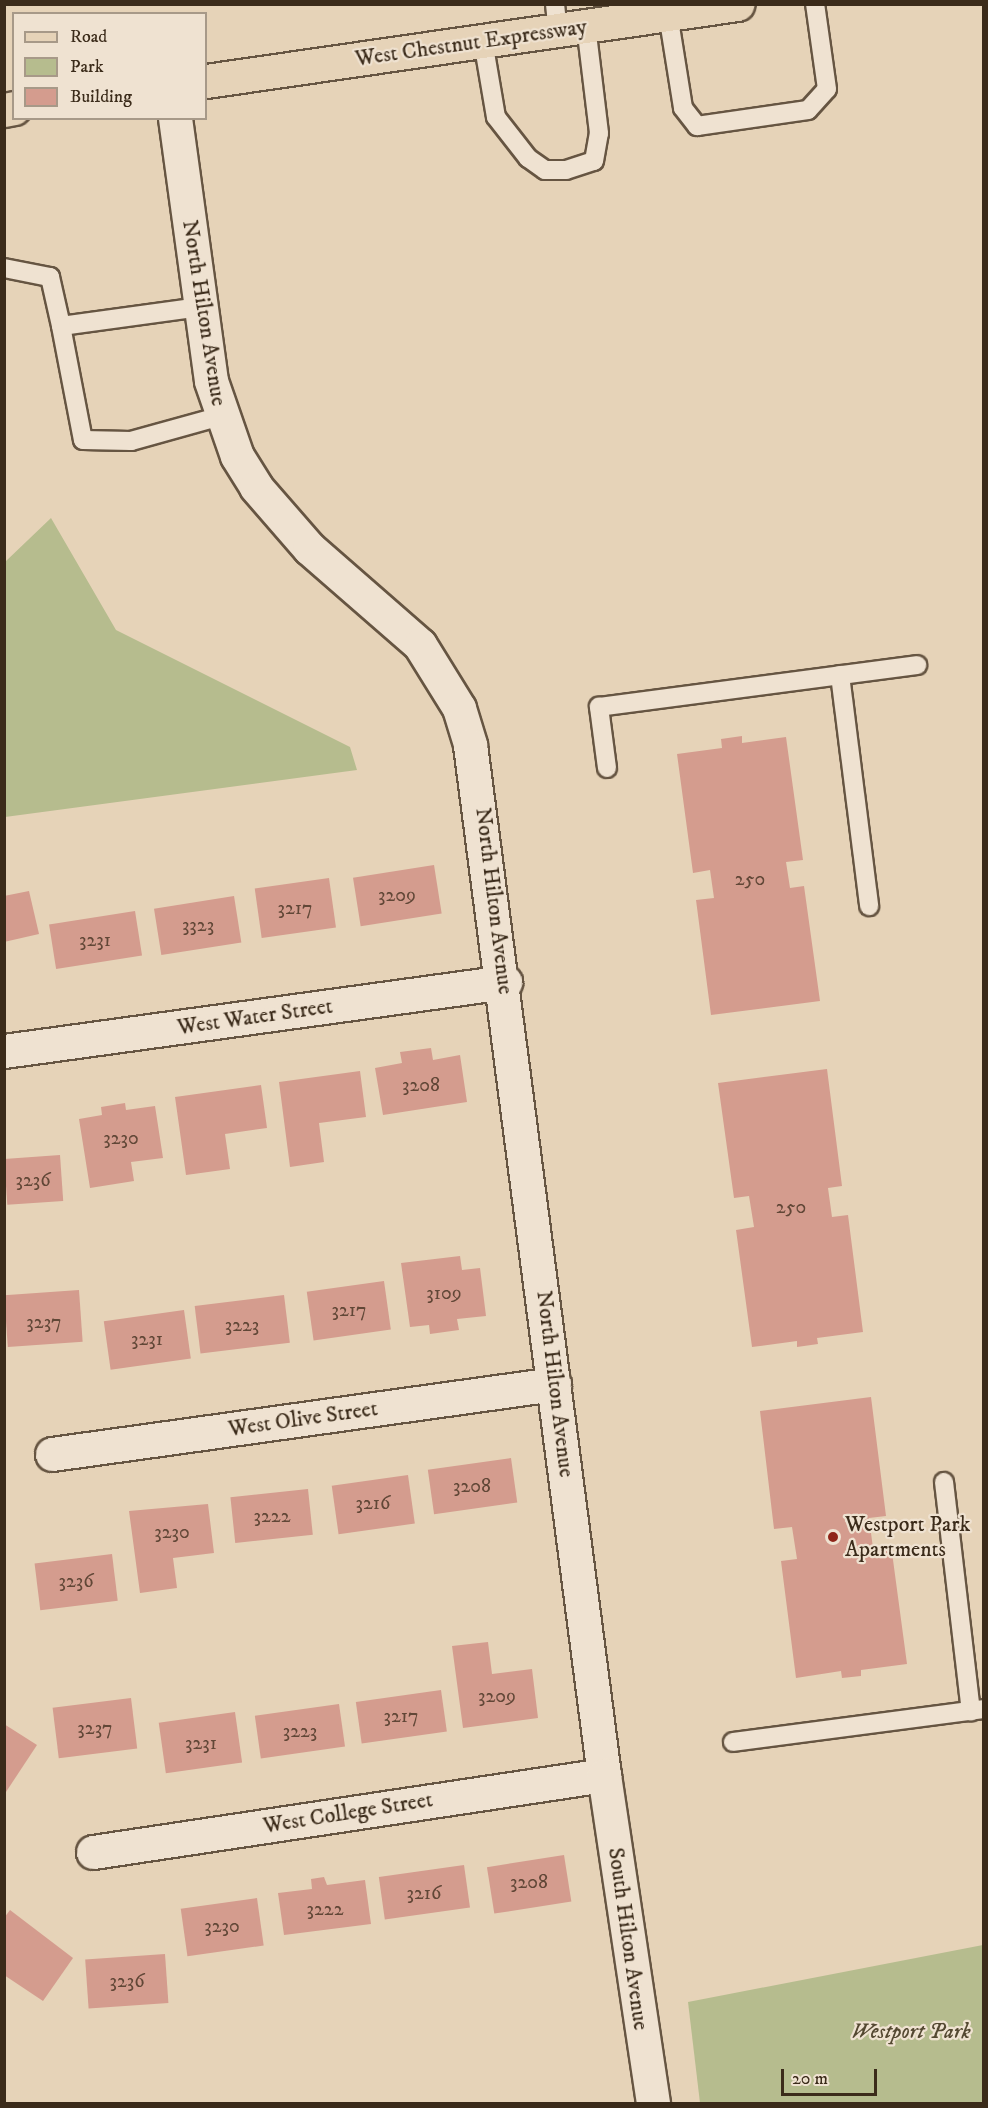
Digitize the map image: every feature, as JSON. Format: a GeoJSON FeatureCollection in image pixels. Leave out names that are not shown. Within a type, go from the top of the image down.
{"type":"FeatureCollection","features":[{"type":"Feature","properties":{"kind":"main road","name":"West Chestnut Expressway"},"geometry":{"type":"LineString","coordinates":[[207,81],[483,41],[566,20],[668,14],[703,7],[737,4]]}},
{"type":"Feature","properties":{"kind":"street","name":"North Hilton Avenue"},"geometry":{"type":"LineString","coordinates":[[175,120],[200,307],[221,416],[237,456],[280,518],[420,645],[459,708],[481,799],[604,1775]]}},
{"type":"Feature","properties":{"kind":"street","name":"West Water Street"},"geometry":{"type":"LineString","coordinates":[[4,1052],[504,982]]}},
{"type":"Feature","properties":{"kind":"street","name":"West Olive Street"},"geometry":{"type":"LineString","coordinates":[[52,1454],[555,1384]]}},
{"type":"Feature","properties":{"kind":"street","name":"West College Street"},"geometry":{"type":"LineString","coordinates":[[93,1852],[604,1775]]}},
{"type":"Feature","properties":{"kind":"street","name":"South Hilton Avenue"},"geometry":{"type":"LineString","coordinates":[[604,1775],[653,2103]]}},
{"type":"Feature","properties":{"kind":"lane"},"geometry":{"type":"LineString","coordinates":[[668,14],[683,108],[697,126],[808,110],[827,89],[815,4]]}},
{"type":"Feature","properties":{"kind":"lane"},"geometry":{"type":"LineString","coordinates":[[483,41],[496,117],[528,158],[545,170],[566,170],[594,161],[600,133],[566,20]]}},
{"type":"Feature","properties":{"kind":"lane"},"geometry":{"type":"LineString","coordinates":[[4,268],[50,277],[83,440],[131,441],[221,416]]}},
{"type":"Feature","properties":{"kind":"lane"},"geometry":{"type":"LineString","coordinates":[[61,326],[200,307]]}},
{"type":"Feature","properties":{"kind":"lane"},"geometry":{"type":"LineString","coordinates":[[607,768],[599,707],[917,665]]}},
{"type":"Feature","properties":{"kind":"lane"},"geometry":{"type":"LineString","coordinates":[[840,675],[869,906]]}},
{"type":"Feature","properties":{"kind":"lane"},"geometry":{"type":"LineString","coordinates":[[733,1742],[977,1710],[944,1482]]}},
{"type":"Feature","properties":{"kind":"green space"},"geometry":{"type":"Polygon","coordinates":[[[51,518],[116,630],[350,747],[357,770],[5,817],[5,562],[51,518]]]}},
{"type":"Feature","properties":{"kind":"green space","name":"Westport Park"},"geometry":{"type":"Polygon","coordinates":[[[983,1945],[983,2103],[700,2103],[688,2002],[983,1945]]]}},
{"type":"Feature","properties":{"kind":"building"},"geometry":{"type":"Polygon","coordinates":[[[742,736],[742,743],[786,737],[803,860],[786,862],[790,888],[804,886],[820,1001],[711,1015],[696,900],[714,898],[710,870],[693,873],[677,754],[722,748],[721,739],[742,736]]]}},
{"type":"Feature","properties":{"kind":"building"},"geometry":{"type":"Polygon","coordinates":[[[434,865],[442,913],[361,926],[353,878],[434,865]]]}},
{"type":"Feature","properties":{"kind":"building"},"geometry":{"type":"Polygon","coordinates":[[[329,878],[336,928],[262,938],[255,888],[329,878]]]}},
{"type":"Feature","properties":{"kind":"building"},"geometry":{"type":"Polygon","coordinates":[[[29,891],[39,934],[4,942],[4,896],[29,891]]]}},
{"type":"Feature","properties":{"kind":"building"},"geometry":{"type":"Polygon","coordinates":[[[234,896],[241,942],[161,955],[154,909],[234,896]]]}},
{"type":"Feature","properties":{"kind":"building"},"geometry":{"type":"Polygon","coordinates":[[[135,911],[142,955],[56,969],[49,925],[135,911]]]}},
{"type":"Feature","properties":{"kind":"building"},"geometry":{"type":"Polygon","coordinates":[[[431,1048],[433,1060],[460,1055],[467,1102],[383,1115],[375,1068],[402,1063],[400,1052],[431,1048]]]}},
{"type":"Feature","properties":{"kind":"building"},"geometry":{"type":"Polygon","coordinates":[[[827,1069],[842,1186],[828,1188],[832,1217],[848,1215],[863,1332],[817,1338],[818,1344],[797,1347],[797,1341],[752,1347],[736,1230],[754,1227],[749,1196],[734,1198],[718,1083],[827,1069]]]}},
{"type":"Feature","properties":{"kind":"building"},"geometry":{"type":"Polygon","coordinates":[[[360,1071],[366,1117],[319,1123],[324,1162],[290,1167],[279,1082],[360,1071]]]}},
{"type":"Feature","properties":{"kind":"building"},"geometry":{"type":"Polygon","coordinates":[[[261,1085],[267,1128],[225,1134],[230,1169],[186,1175],[175,1097],[261,1085]]]}},
{"type":"Feature","properties":{"kind":"building"},"geometry":{"type":"Polygon","coordinates":[[[125,1103],[126,1110],[155,1106],[163,1158],[131,1162],[134,1181],[90,1188],[79,1119],[102,1115],[101,1107],[125,1103]]]}},
{"type":"Feature","properties":{"kind":"building"},"geometry":{"type":"Polygon","coordinates":[[[60,1155],[63,1201],[7,1205],[4,1159],[60,1155]]]}},
{"type":"Feature","properties":{"kind":"building"},"geometry":{"type":"Polygon","coordinates":[[[460,1256],[462,1270],[480,1268],[486,1316],[457,1319],[459,1330],[430,1334],[429,1325],[410,1327],[401,1263],[460,1256]]]}},
{"type":"Feature","properties":{"kind":"building"},"geometry":{"type":"Polygon","coordinates":[[[384,1281],[391,1330],[314,1340],[307,1292],[384,1281]]]}},
{"type":"Feature","properties":{"kind":"building"},"geometry":{"type":"Polygon","coordinates":[[[79,1290],[83,1342],[8,1347],[4,1295],[79,1290]]]}},
{"type":"Feature","properties":{"kind":"building"},"geometry":{"type":"Polygon","coordinates":[[[284,1295],[290,1343],[201,1354],[195,1306],[284,1295]]]}},
{"type":"Feature","properties":{"kind":"building"},"geometry":{"type":"Polygon","coordinates":[[[184,1310],[191,1359],[111,1370],[104,1321],[184,1310]]]}},
{"type":"Feature","properties":{"kind":"building","name":"Westport Park Apartments"},"geometry":{"type":"Polygon","coordinates":[[[871,1397],[886,1516],[869,1518],[873,1548],[891,1545],[907,1664],[861,1670],[861,1676],[842,1678],[841,1671],[796,1678],[781,1561],[797,1559],[792,1527],[774,1529],[760,1411],[871,1397]]]}},
{"type":"Feature","properties":{"kind":"building"},"geometry":{"type":"Polygon","coordinates":[[[511,1458],[517,1503],[434,1514],[428,1470],[511,1458]]]}},
{"type":"Feature","properties":{"kind":"building"},"geometry":{"type":"Polygon","coordinates":[[[408,1475],[415,1524],[339,1534],[332,1486],[408,1475]]]}},
{"type":"Feature","properties":{"kind":"building"},"geometry":{"type":"Polygon","coordinates":[[[308,1489],[313,1535],[235,1543],[230,1497],[308,1489]]]}},
{"type":"Feature","properties":{"kind":"building"},"geometry":{"type":"Polygon","coordinates":[[[208,1504],[214,1553],[173,1558],[177,1588],[140,1593],[129,1511],[208,1504]]]}},
{"type":"Feature","properties":{"kind":"building"},"geometry":{"type":"Polygon","coordinates":[[[112,1554],[118,1601],[40,1610],[35,1564],[112,1554]]]}},
{"type":"Feature","properties":{"kind":"building"},"geometry":{"type":"Polygon","coordinates":[[[488,1642],[492,1674],[532,1669],[538,1718],[463,1728],[452,1646],[488,1642]]]}},
{"type":"Feature","properties":{"kind":"building"},"geometry":{"type":"Polygon","coordinates":[[[441,1690],[447,1732],[362,1744],[356,1702],[441,1690]]]}},
{"type":"Feature","properties":{"kind":"building"},"geometry":{"type":"Polygon","coordinates":[[[131,1698],[137,1749],[59,1758],[53,1708],[131,1698]]]}},
{"type":"Feature","properties":{"kind":"building"},"geometry":{"type":"Polygon","coordinates":[[[339,1704],[345,1747],[261,1758],[255,1716],[339,1704]]]}},
{"type":"Feature","properties":{"kind":"building"},"geometry":{"type":"Polygon","coordinates":[[[235,1712],[242,1763],[166,1773],[159,1723],[235,1712]]]}},
{"type":"Feature","properties":{"kind":"building"},"geometry":{"type":"Polygon","coordinates":[[[4,1724],[37,1745],[4,1795],[4,1724]]]}},
{"type":"Feature","properties":{"kind":"building"},"geometry":{"type":"Polygon","coordinates":[[[564,1855],[571,1901],[494,1914],[487,1867],[564,1855]]]}},
{"type":"Feature","properties":{"kind":"building"},"geometry":{"type":"Polygon","coordinates":[[[464,1865],[470,1908],[385,1920],[379,1877],[464,1865]]]}},
{"type":"Feature","properties":{"kind":"building"},"geometry":{"type":"Polygon","coordinates":[[[324,1877],[327,1885],[365,1880],[371,1924],[284,1935],[278,1893],[312,1889],[311,1879],[324,1877]]]}},
{"type":"Feature","properties":{"kind":"building"},"geometry":{"type":"Polygon","coordinates":[[[257,1898],[264,1946],[187,1956],[181,1909],[257,1898]]]}},
{"type":"Feature","properties":{"kind":"building"},"geometry":{"type":"Polygon","coordinates":[[[10,1910],[73,1958],[43,2001],[4,1975],[4,1918],[10,1910]]]}},
{"type":"Feature","properties":{"kind":"building"},"geometry":{"type":"Polygon","coordinates":[[[165,1954],[168,2003],[89,2008],[85,1960],[165,1954]]]}},
{"type":"Feature","properties":{"kind":"place","name":"Westport Park Apartments"},"geometry":{"type":"Point","coordinates":[833,1537]}}]}
